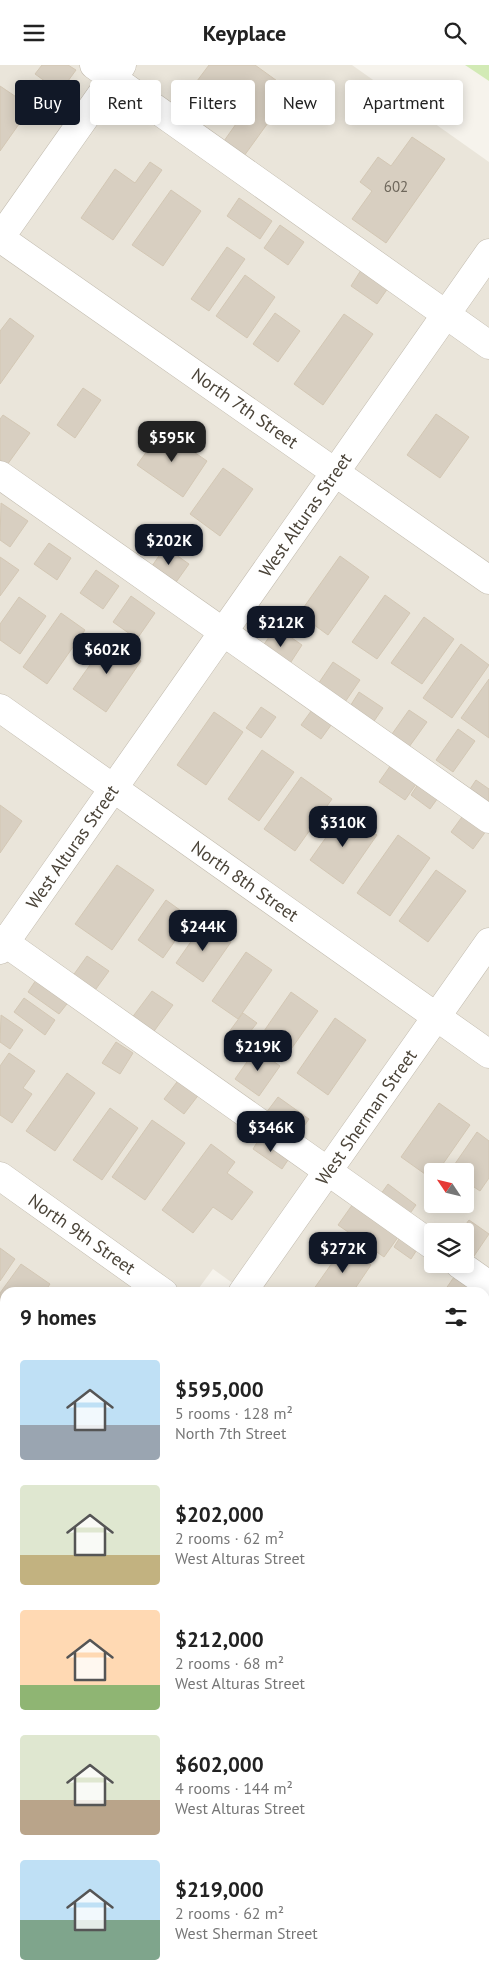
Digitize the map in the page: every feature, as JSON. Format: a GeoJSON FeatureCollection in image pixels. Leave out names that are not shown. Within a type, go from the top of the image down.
{"type":"FeatureCollection","features":[{"type":"Feature","properties":{"kind":"street"},"geometry":{"type":"LineString","coordinates":[[0,238],[110,69],[489,345]]}},
{"type":"Feature","properties":{"kind":"street","name":"North 7th Street"},"geometry":{"type":"LineString","coordinates":[[0,238],[489,579]]}},
{"type":"Feature","properties":{"kind":"street","name":"West Alturas Street"},"geometry":{"type":"LineString","coordinates":[[2,944],[489,253]]}},
{"type":"Feature","properties":{"kind":"street"},"geometry":{"type":"LineString","coordinates":[[0,475],[489,819]]}},
{"type":"Feature","properties":{"kind":"street","name":"North 8th Street"},"geometry":{"type":"LineString","coordinates":[[0,708],[489,1054]]}},
{"type":"Feature","properties":{"kind":"street","name":"West Sherman Street"},"geometry":{"type":"LineString","coordinates":[[246,1287],[489,942]]}},
{"type":"Feature","properties":{"kind":"street"},"geometry":{"type":"LineString","coordinates":[[2,944],[424,1239]]}},
{"type":"Feature","properties":{"kind":"street","name":"North 9th Street"},"geometry":{"type":"LineString","coordinates":[[0,1177],[156,1287]]}},
{"type":"Feature","properties":{"kind":"street"},"geometry":{"type":"LineString","coordinates":[[472,1273],[489,1285]]}},
{"type":"Feature","properties":{"kind":"shaded area"},"geometry":{"type":"Polygon","coordinates":[[[0,65],[352,65],[373,80],[345,80],[345,125],[437,125],[489,162],[489,1287],[238,1287],[213,1269],[200,1287],[0,1287],[0,65]]]}},
{"type":"Feature","properties":{"kind":"green space"},"geometry":{"type":"Polygon","coordinates":[[[465,65],[489,65],[489,81],[465,65]]]}},
{"type":"Feature","properties":{"kind":"building"},"geometry":{"type":"Polygon","coordinates":[[[42,65],[68,65],[76,70],[69,80],[43,80],[35,74],[42,65]]]}},
{"type":"Feature","properties":{"kind":"building"},"geometry":{"type":"Polygon","coordinates":[[[209,65],[255,65],[276,80],[265,80],[266,125],[244,156],[224,141],[235,125],[255,125],[255,80],[198,80],[209,65]]]}},
{"type":"Feature","properties":{"kind":"building"},"geometry":{"type":"Polygon","coordinates":[[[0,86],[15,96],[15,125],[18,125],[0,151],[0,86]]]}},
{"type":"Feature","properties":{"kind":"building"},"geometry":{"type":"Polygon","coordinates":[[[412,137],[445,159],[386,243],[352,219],[372,191],[360,182],[378,157],[391,166],[412,137]]]}},
{"type":"Feature","properties":{"kind":"building"},"geometry":{"type":"Polygon","coordinates":[[[150,162],[162,170],[113,240],[81,218],[115,169],[135,183],[150,162]]]}},
{"type":"Feature","properties":{"kind":"building"},"geometry":{"type":"Polygon","coordinates":[[[171,190],[201,211],[163,266],[132,245],[171,190]]]}},
{"type":"Feature","properties":{"kind":"building"},"geometry":{"type":"Polygon","coordinates":[[[239,198],[272,221],[260,239],[227,216],[239,198]]]}},
{"type":"Feature","properties":{"kind":"building"},"geometry":{"type":"Polygon","coordinates":[[[280,225],[304,242],[288,265],[264,248],[280,225]]]}},
{"type":"Feature","properties":{"kind":"building"},"geometry":{"type":"Polygon","coordinates":[[[227,247],[245,259],[209,311],[191,299],[227,247]]]}},
{"type":"Feature","properties":{"kind":"building"},"geometry":{"type":"Polygon","coordinates":[[[361,270],[388,288],[377,304],[351,286],[361,270]]]}},
{"type":"Feature","properties":{"kind":"building"},"geometry":{"type":"Polygon","coordinates":[[[245,275],[275,297],[247,338],[216,316],[245,275]]]}},
{"type":"Feature","properties":{"kind":"building"},"geometry":{"type":"Polygon","coordinates":[[[275,313],[300,331],[278,362],[253,344],[275,313]]]}},
{"type":"Feature","properties":{"kind":"building"},"geometry":{"type":"Polygon","coordinates":[[[344,314],[373,334],[323,405],[294,384],[344,314]]]}},
{"type":"Feature","properties":{"kind":"building"},"geometry":{"type":"Polygon","coordinates":[[[10,318],[34,336],[0,384],[0,331],[10,318]]]}},
{"type":"Feature","properties":{"kind":"building"},"geometry":{"type":"Polygon","coordinates":[[[83,388],[101,400],[75,438],[57,425],[83,388]]]}},
{"type":"Feature","properties":{"kind":"building"},"geometry":{"type":"Polygon","coordinates":[[[436,414],[469,437],[440,478],[407,455],[436,414]]]}},
{"type":"Feature","properties":{"kind":"building"},"geometry":{"type":"Polygon","coordinates":[[[3,415],[30,433],[7,465],[0,460],[0,419],[3,415]]]}},
{"type":"Feature","properties":{"kind":"building"},"geometry":{"type":"Polygon","coordinates":[[[162,430],[207,461],[183,497],[137,465],[162,430]]]}},
{"type":"Feature","properties":{"kind":"building"},"geometry":{"type":"Polygon","coordinates":[[[223,468],[253,489],[220,536],[190,514],[223,468]]]}},
{"type":"Feature","properties":{"kind":"building"},"geometry":{"type":"Polygon","coordinates":[[[1,503],[28,521],[10,547],[0,540],[1,503]]]}},
{"type":"Feature","properties":{"kind":"building"},"geometry":{"type":"Polygon","coordinates":[[[49,543],[71,558],[57,580],[34,564],[49,543]]]}},
{"type":"Feature","properties":{"kind":"building"},"geometry":{"type":"Polygon","coordinates":[[[165,547],[189,564],[174,585],[150,569],[165,547]]]}},
{"type":"Feature","properties":{"kind":"building"},"geometry":{"type":"Polygon","coordinates":[[[340,556],[369,577],[328,635],[299,614],[340,556]]]}},
{"type":"Feature","properties":{"kind":"building"},"geometry":{"type":"Polygon","coordinates":[[[0,557],[19,570],[0,596],[0,557]]]}},
{"type":"Feature","properties":{"kind":"building"},"geometry":{"type":"Polygon","coordinates":[[[96,570],[119,586],[103,609],[80,593],[96,570]]]}},
{"type":"Feature","properties":{"kind":"building"},"geometry":{"type":"Polygon","coordinates":[[[385,595],[410,613],[377,659],[352,642],[385,595]]]}},
{"type":"Feature","properties":{"kind":"building"},"geometry":{"type":"Polygon","coordinates":[[[131,596],[155,613],[137,639],[113,622],[131,596]]]}},
{"type":"Feature","properties":{"kind":"building"},"geometry":{"type":"Polygon","coordinates":[[[19,597],[46,616],[20,654],[0,640],[0,624],[19,597]]]}},
{"type":"Feature","properties":{"kind":"building"},"geometry":{"type":"Polygon","coordinates":[[[61,613],[85,630],[47,684],[23,667],[61,613]]]}},
{"type":"Feature","properties":{"kind":"building"},"geometry":{"type":"Polygon","coordinates":[[[424,617],[454,639],[422,684],[391,663],[424,617]]]}},
{"type":"Feature","properties":{"kind":"building"},"geometry":{"type":"Polygon","coordinates":[[[276,627],[302,645],[287,668],[260,650],[276,627]]]}},
{"type":"Feature","properties":{"kind":"building"},"geometry":{"type":"Polygon","coordinates":[[[109,638],[141,661],[106,712],[73,689],[109,638]]]}},
{"type":"Feature","properties":{"kind":"building"},"geometry":{"type":"Polygon","coordinates":[[[461,644],[489,665],[452,718],[423,698],[461,644]]]}},
{"type":"Feature","properties":{"kind":"building"},"geometry":{"type":"Polygon","coordinates":[[[333,662],[360,680],[341,708],[314,690],[333,662]]]}},
{"type":"Feature","properties":{"kind":"building"},"geometry":{"type":"Polygon","coordinates":[[[489,679],[489,738],[461,718],[489,679]]]}},
{"type":"Feature","properties":{"kind":"building"},"geometry":{"type":"Polygon","coordinates":[[[359,692],[383,708],[370,727],[347,711],[359,692]]]}},
{"type":"Feature","properties":{"kind":"building"},"geometry":{"type":"Polygon","coordinates":[[[261,707],[276,717],[261,738],[246,728],[261,707]]]}},
{"type":"Feature","properties":{"kind":"building"},"geometry":{"type":"Polygon","coordinates":[[[314,707],[334,721],[321,739],[301,725],[314,707]]]}},
{"type":"Feature","properties":{"kind":"building"},"geometry":{"type":"Polygon","coordinates":[[[409,710],[427,722],[409,747],[392,734],[409,710]]]}},
{"type":"Feature","properties":{"kind":"building"},"geometry":{"type":"Polygon","coordinates":[[[214,712],[243,732],[206,785],[177,765],[214,712]]]}},
{"type":"Feature","properties":{"kind":"building"},"geometry":{"type":"Polygon","coordinates":[[[458,729],[475,741],[453,772],[436,760],[458,729]]]}},
{"type":"Feature","properties":{"kind":"building"},"geometry":{"type":"Polygon","coordinates":[[[262,750],[294,772],[259,821],[228,799],[262,750]]]}},
{"type":"Feature","properties":{"kind":"building"},"geometry":{"type":"Polygon","coordinates":[[[393,762],[419,780],[405,800],[379,782],[393,762]]]}},
{"type":"Feature","properties":{"kind":"building"},"geometry":{"type":"Polygon","coordinates":[[[301,777],[332,799],[295,851],[264,829],[301,777]]]}},
{"type":"Feature","properties":{"kind":"building"},"geometry":{"type":"Polygon","coordinates":[[[476,780],[489,789],[489,811],[466,795],[476,780]]]}},
{"type":"Feature","properties":{"kind":"building"},"geometry":{"type":"Polygon","coordinates":[[[420,781],[440,795],[430,809],[411,795],[420,781]]]}},
{"type":"Feature","properties":{"kind":"building"},"geometry":{"type":"Polygon","coordinates":[[[0,805],[22,821],[0,853],[0,805]]]}},
{"type":"Feature","properties":{"kind":"building"},"geometry":{"type":"Polygon","coordinates":[[[467,810],[489,827],[473,849],[451,832],[467,810]]]}},
{"type":"Feature","properties":{"kind":"building"},"geometry":{"type":"Polygon","coordinates":[[[344,812],[377,835],[343,884],[310,860],[344,812]]]}},
{"type":"Feature","properties":{"kind":"building"},"geometry":{"type":"Polygon","coordinates":[[[398,835],[430,858],[390,916],[357,893],[398,835]]]}},
{"type":"Feature","properties":{"kind":"building"},"geometry":{"type":"Polygon","coordinates":[[[117,865],[154,890],[112,950],[75,924],[117,865]]]}},
{"type":"Feature","properties":{"kind":"building"},"geometry":{"type":"Polygon","coordinates":[[[436,870],[466,891],[428,942],[399,921],[436,870]]]}},
{"type":"Feature","properties":{"kind":"building"},"geometry":{"type":"Polygon","coordinates":[[[166,900],[191,918],[163,958],[138,940],[166,900]]]}},
{"type":"Feature","properties":{"kind":"building"},"geometry":{"type":"Polygon","coordinates":[[[204,923],[231,942],[203,982],[176,963],[204,923]]]}},
{"type":"Feature","properties":{"kind":"building"},"geometry":{"type":"Polygon","coordinates":[[[246,952],[272,970],[238,1019],[212,1001],[246,952]]]}},
{"type":"Feature","properties":{"kind":"building"},"geometry":{"type":"Polygon","coordinates":[[[87,956],[109,971],[93,993],[72,977],[87,956]]]}},
{"type":"Feature","properties":{"kind":"building"},"geometry":{"type":"Polygon","coordinates":[[[38,977],[70,1000],[59,1014],[28,992],[38,977]]]}},
{"type":"Feature","properties":{"kind":"building"},"geometry":{"type":"Polygon","coordinates":[[[152,991],[173,1005],[152,1034],[131,1019],[152,991]]]}},
{"type":"Feature","properties":{"kind":"building"},"geometry":{"type":"Polygon","coordinates":[[[291,992],[318,1011],[282,1062],[255,1044],[291,992]]]}},
{"type":"Feature","properties":{"kind":"building"},"geometry":{"type":"Polygon","coordinates":[[[24,998],[55,1020],[45,1035],[14,1012],[24,998]]]}},
{"type":"Feature","properties":{"kind":"building"},"geometry":{"type":"Polygon","coordinates":[[[243,1013],[257,1023],[239,1046],[226,1036],[243,1013]]]}},
{"type":"Feature","properties":{"kind":"building"},"geometry":{"type":"Polygon","coordinates":[[[1,1015],[23,1030],[10,1049],[0,1042],[1,1015]]]}},
{"type":"Feature","properties":{"kind":"building"},"geometry":{"type":"Polygon","coordinates":[[[335,1018],[366,1040],[328,1095],[297,1073],[335,1018]]]}},
{"type":"Feature","properties":{"kind":"building"},"geometry":{"type":"Polygon","coordinates":[[[116,1042],[133,1053],[120,1074],[102,1063],[116,1042]]]}},
{"type":"Feature","properties":{"kind":"building"},"geometry":{"type":"Polygon","coordinates":[[[256,1049],[280,1066],[259,1096],[235,1079],[256,1049]]]}},
{"type":"Feature","properties":{"kind":"building"},"geometry":{"type":"Polygon","coordinates":[[[9,1053],[35,1071],[23,1088],[32,1094],[12,1123],[0,1115],[0,1066],[9,1053]]]}},
{"type":"Feature","properties":{"kind":"building"},"geometry":{"type":"Polygon","coordinates":[[[67,1073],[95,1093],[55,1151],[26,1131],[67,1073]]]}},
{"type":"Feature","properties":{"kind":"building"},"geometry":{"type":"Polygon","coordinates":[[[180,1078],[200,1093],[184,1114],[164,1099],[180,1078]]]}},
{"type":"Feature","properties":{"kind":"building"},"geometry":{"type":"Polygon","coordinates":[[[278,1097],[309,1119],[298,1135],[266,1113],[278,1097]]]}},
{"type":"Feature","properties":{"kind":"building"},"geometry":{"type":"Polygon","coordinates":[[[439,1103],[470,1125],[444,1163],[424,1163],[424,1173],[401,1157],[439,1103]]]}},
{"type":"Feature","properties":{"kind":"building"},"geometry":{"type":"Polygon","coordinates":[[[110,1108],[138,1128],[102,1180],[73,1160],[110,1108]]]}},
{"type":"Feature","properties":{"kind":"building"},"geometry":{"type":"Polygon","coordinates":[[[152,1120],[185,1143],[145,1200],[112,1177],[152,1120]]]}},
{"type":"Feature","properties":{"kind":"building"},"geometry":{"type":"Polygon","coordinates":[[[477,1132],[489,1141],[489,1178],[480,1191],[474,1187],[474,1163],[456,1163],[477,1132]]]}},
{"type":"Feature","properties":{"kind":"building"},"geometry":{"type":"Polygon","coordinates":[[[261,1136],[290,1157],[282,1169],[253,1149],[261,1136]]]}},
{"type":"Feature","properties":{"kind":"building"},"geometry":{"type":"Polygon","coordinates":[[[211,1144],[235,1162],[227,1173],[253,1192],[232,1220],[213,1207],[193,1233],[162,1210],[211,1144]]]}},
{"type":"Feature","properties":{"kind":"building"},"geometry":{"type":"Polygon","coordinates":[[[388,1184],[416,1205],[406,1219],[378,1198],[388,1184]]]}},
{"type":"Feature","properties":{"kind":"building"},"geometry":{"type":"Polygon","coordinates":[[[355,1201],[401,1233],[384,1257],[338,1225],[355,1201]]]}},
{"type":"Feature","properties":{"kind":"building"},"geometry":{"type":"Polygon","coordinates":[[[474,1224],[489,1234],[474,1256],[474,1224]]]}},
{"type":"Feature","properties":{"kind":"building"},"geometry":{"type":"Polygon","coordinates":[[[402,1234],[420,1245],[411,1259],[394,1247],[402,1234]]]}},
{"type":"Feature","properties":{"kind":"building"},"geometry":{"type":"Polygon","coordinates":[[[344,1246],[371,1265],[356,1287],[315,1287],[344,1246]]]}},
{"type":"Feature","properties":{"kind":"building"},"geometry":{"type":"Polygon","coordinates":[[[0,1248],[15,1259],[0,1281],[0,1248]]]}},
{"type":"Feature","properties":{"kind":"building"},"geometry":{"type":"Polygon","coordinates":[[[21,1264],[50,1284],[48,1287],[4,1287],[21,1264]]]}},
{"type":"Feature","properties":{"kind":"building"},"geometry":{"type":"Polygon","coordinates":[[[454,1277],[468,1287],[447,1287],[454,1277]]]}}]}
